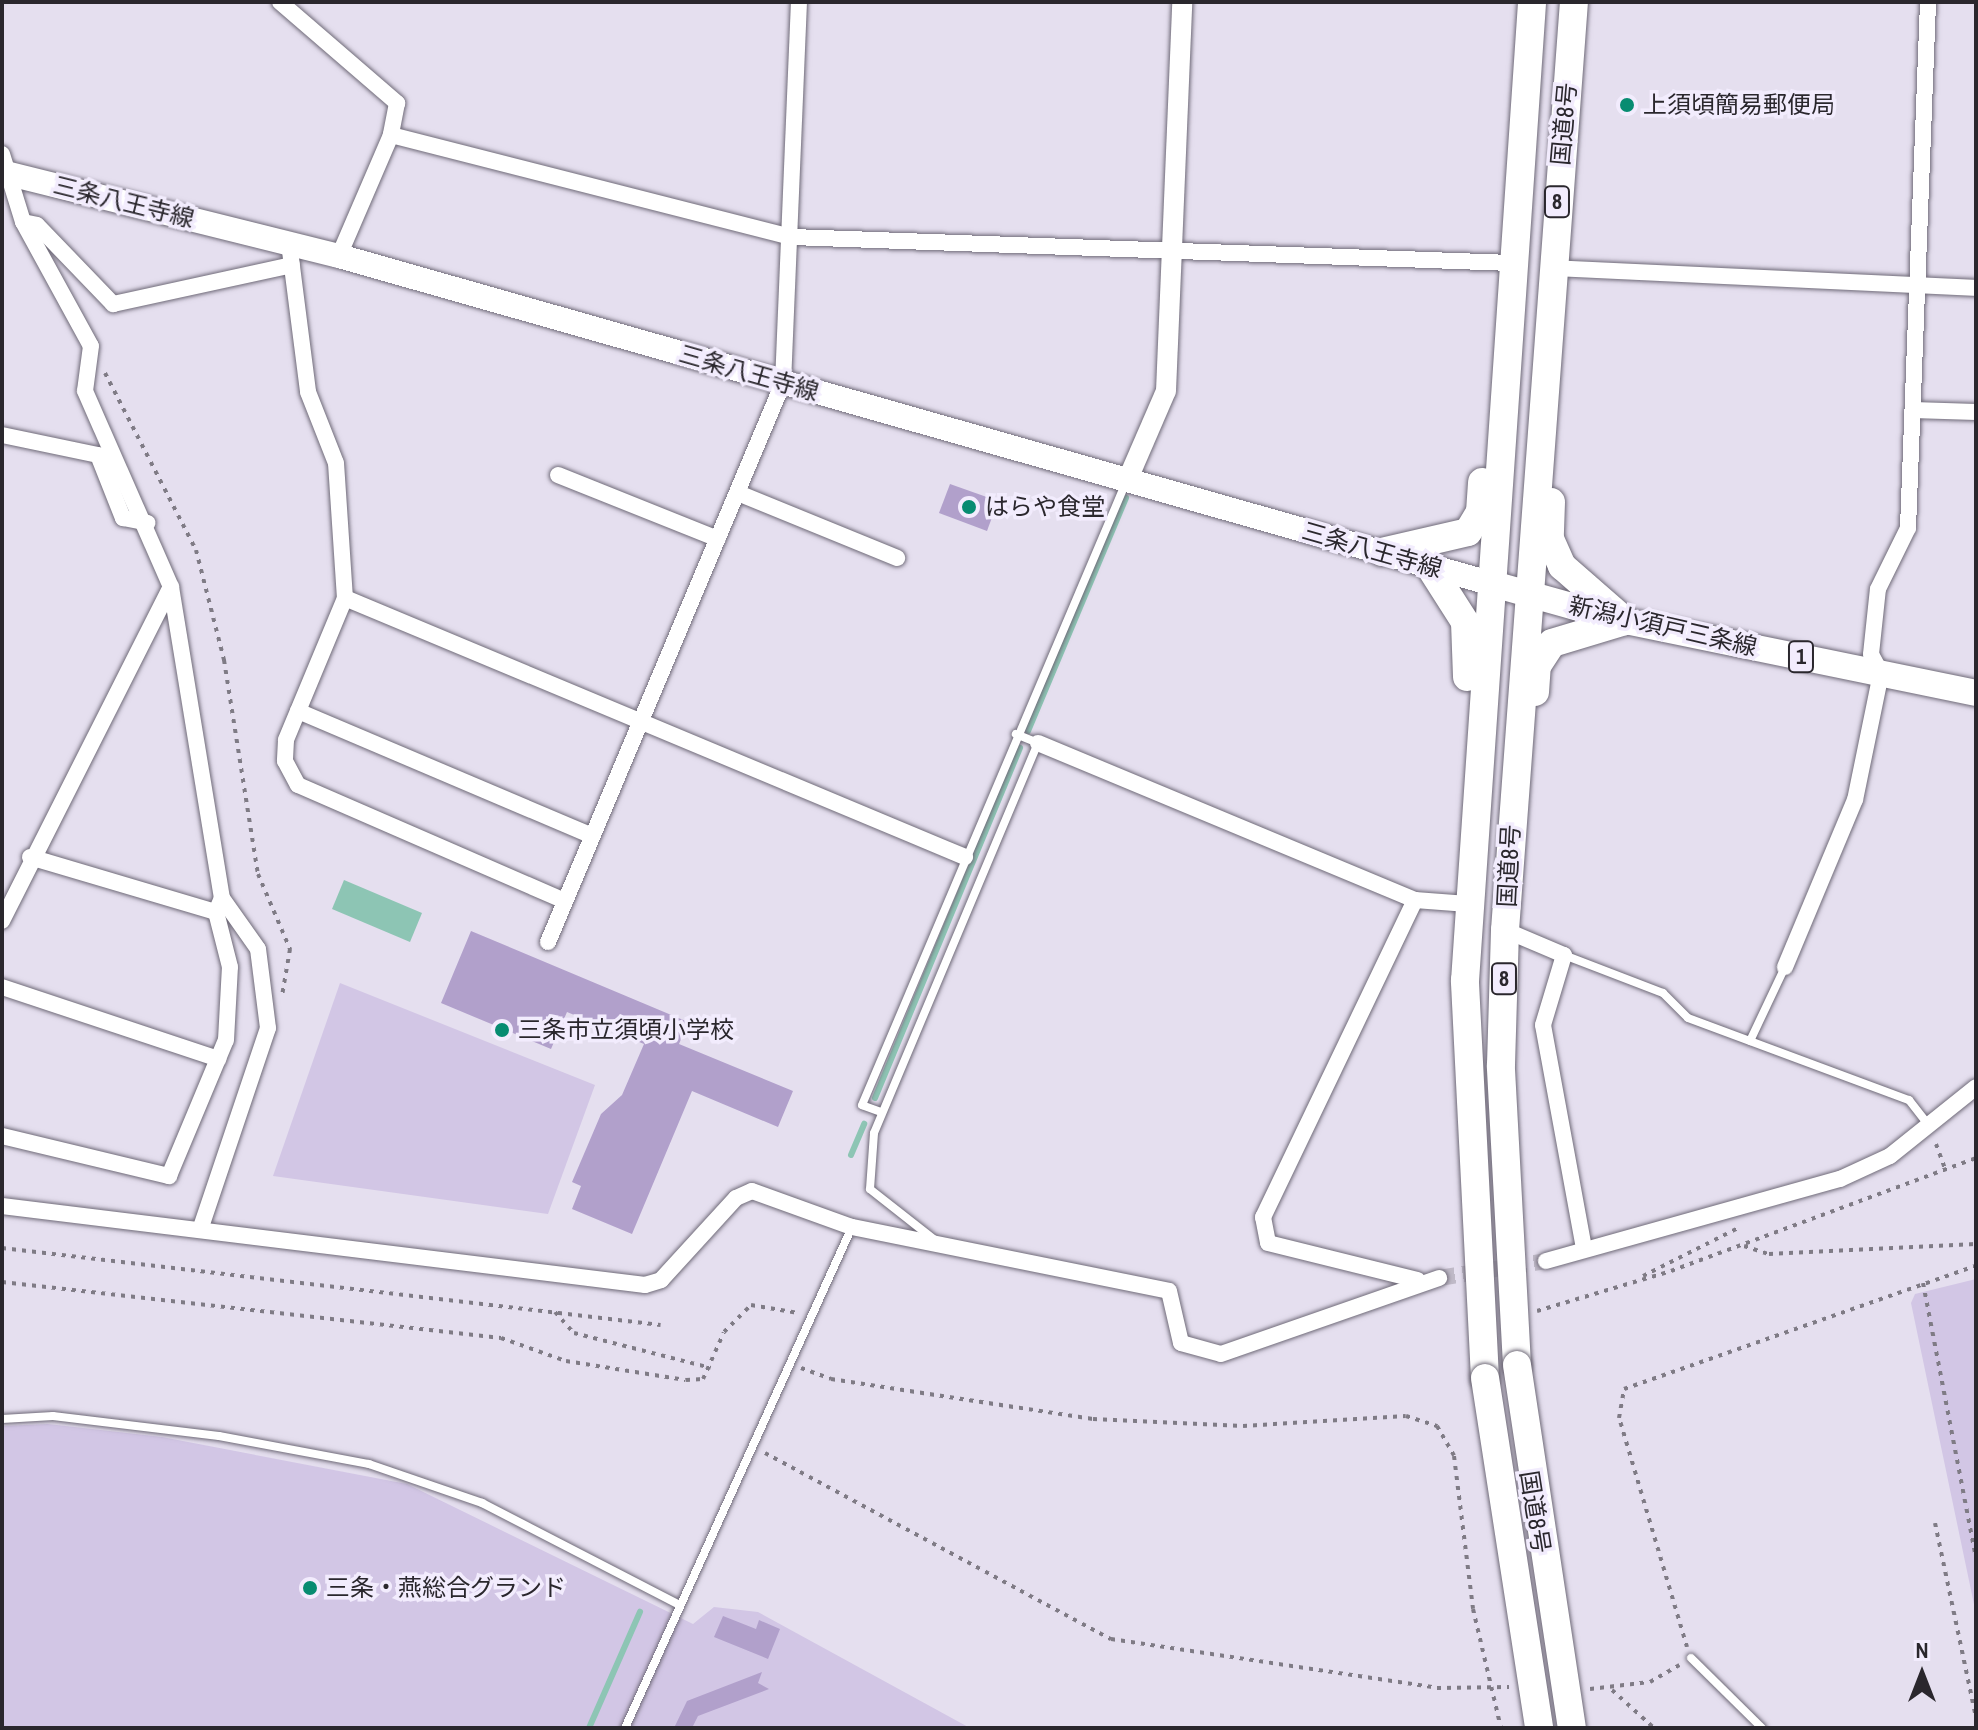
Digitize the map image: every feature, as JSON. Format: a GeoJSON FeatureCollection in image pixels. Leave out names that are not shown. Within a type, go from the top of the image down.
{"type":"FeatureCollection","features":[{"type":"Feature","properties":{"kind":"highway","name":"国道8号"},"geometry":{"type":"LineString","coordinates":[[1532,2],[1468,904],[1473,1246],[1485,1378],[1539,1728]]}},
{"type":"Feature","properties":{"kind":"highway","name":"国道8号"},"geometry":{"type":"LineString","coordinates":[[1572,1728],[1517,1365],[1501,1065],[1512,809],[1574,2]]}},
{"type":"Feature","properties":{"kind":"highway"},"geometry":{"type":"LineString","coordinates":[[1382,552],[1439,544],[1475,526],[1486,418],[1508,354]]}},
{"type":"Feature","properties":{"kind":"highway"},"geometry":{"type":"LineString","coordinates":[[1542,402],[1553,440],[1550,539],[1577,584],[1625,621]]}},
{"type":"Feature","properties":{"kind":"highway"},"geometry":{"type":"LineString","coordinates":[[1430,567],[1465,622],[1464,732],[1479,758]]}},
{"type":"Feature","properties":{"kind":"highway"},"geometry":{"type":"LineString","coordinates":[[1512,809],[1529,780],[1541,657],[1563,636],[1625,621]]}},
{"type":"Feature","properties":{"kind":"main road","name":"三条八王寺線"},"geometry":{"type":"LineString","coordinates":[[5,167],[291,254],[339,256],[1493,584]]}},
{"type":"Feature","properties":{"kind":"main road","name":"新潟小須戸三条線"},"geometry":{"type":"LineString","coordinates":[[1493,584],[1625,621],[1976,693]]}},
{"type":"Feature","properties":{"kind":"street"},"geometry":{"type":"LineString","coordinates":[[548,942],[783,383],[792,237],[799,2]]}},
{"type":"Feature","properties":{"kind":"street"},"geometry":{"type":"LineString","coordinates":[[1127,481],[1166,391],[1176,251],[1182,2]]}},
{"type":"Feature","properties":{"kind":"street"},"geometry":{"type":"LineString","coordinates":[[1785,967],[1855,800],[1881,673],[1871,654],[1878,589],[1908,528],[1928,2]]}},
{"type":"Feature","properties":{"kind":"street"},"geometry":{"type":"LineString","coordinates":[[285,3],[397,103],[391,135],[339,256]]}},
{"type":"Feature","properties":{"kind":"street"},"geometry":{"type":"LineString","coordinates":[[391,135],[792,237],[1512,263]]}},
{"type":"Feature","properties":{"kind":"street"},"geometry":{"type":"LineString","coordinates":[[2,1136],[169,1176],[218,1059],[230,967],[171,587],[148,523],[85,391],[91,346],[23,222],[5,167]]}},
{"type":"Feature","properties":{"kind":"street"},"geometry":{"type":"LineString","coordinates":[[23,222],[37,225],[113,304],[291,254],[308,392],[336,463],[345,598],[298,711],[285,761],[298,785],[565,901]]}},
{"type":"Feature","properties":{"kind":"street"},"geometry":{"type":"LineString","coordinates":[[1552,268],[1976,288]]}},
{"type":"Feature","properties":{"kind":"street"},"geometry":{"type":"LineString","coordinates":[[1913,410],[1976,412]]}},
{"type":"Feature","properties":{"kind":"street"},"geometry":{"type":"LineString","coordinates":[[2,435],[98,455],[123,518],[148,523]]}},
{"type":"Feature","properties":{"kind":"street"},"geometry":{"type":"LineString","coordinates":[[558,475],[718,539]]}},
{"type":"Feature","properties":{"kind":"street"},"geometry":{"type":"LineString","coordinates":[[738,493],[897,558]]}},
{"type":"Feature","properties":{"kind":"street"},"geometry":{"type":"LineString","coordinates":[[2,921],[30,857],[171,587]]}},
{"type":"Feature","properties":{"kind":"street"},"geometry":{"type":"LineString","coordinates":[[345,598],[965,857]]}},
{"type":"Feature","properties":{"kind":"street"},"geometry":{"type":"LineString","coordinates":[[298,711],[592,836]]}},
{"type":"Feature","properties":{"kind":"street"},"geometry":{"type":"LineString","coordinates":[[1038,743],[1415,900],[1468,904]]}},
{"type":"Feature","properties":{"kind":"street"},"geometry":{"type":"LineString","coordinates":[[30,857],[219,905],[258,949],[268,1028],[201,1227]]}},
{"type":"Feature","properties":{"kind":"street"},"geometry":{"type":"LineString","coordinates":[[1415,900],[1263,1217],[1268,1243],[1417,1280]]}},
{"type":"Feature","properties":{"kind":"street"},"geometry":{"type":"LineString","coordinates":[[1505,930],[1564,955],[1543,1025],[1584,1249]]}},
{"type":"Feature","properties":{"kind":"street"},"geometry":{"type":"LineString","coordinates":[[2,987],[218,1059]]}},
{"type":"Feature","properties":{"kind":"street"},"geometry":{"type":"LineString","coordinates":[[1546,1261],[1840,1179],[1932,1134],[1976,1087]]}},
{"type":"Feature","properties":{"kind":"street"},"geometry":{"type":"LineString","coordinates":[[2,1206],[201,1227],[645,1285],[661,1280],[736,1198],[752,1191],[852,1227],[941,1248],[1169,1291],[1181,1343],[1221,1354],[1417,1280],[1439,1278]]}},
{"type":"Feature","properties":{"kind":"lane"},"geometry":{"type":"LineString","coordinates":[[881,1112],[862,1105],[1016,734],[1127,481]]}},
{"type":"Feature","properties":{"kind":"lane"},"geometry":{"type":"LineString","coordinates":[[941,1248],[870,1189],[881,1112],[1038,743],[1016,734]]}},
{"type":"Feature","properties":{"kind":"lane"},"geometry":{"type":"LineString","coordinates":[[1564,955],[1623,975],[1663,993],[1688,1018],[1909,1100],[1932,1134]]}},
{"type":"Feature","properties":{"kind":"lane"},"geometry":{"type":"LineString","coordinates":[[1750,1041],[1785,967]]}},
{"type":"Feature","properties":{"kind":"lane"},"geometry":{"type":"LineString","coordinates":[[625,1728],[788,1361],[852,1227]]}},
{"type":"Feature","properties":{"kind":"lane"},"geometry":{"type":"LineString","coordinates":[[2,1419],[53,1416],[219,1436],[369,1464],[482,1503],[680,1605]]}},
{"type":"Feature","properties":{"kind":"lane"},"geometry":{"type":"LineString","coordinates":[[1691,1658],[1762,1728]]}},
{"type":"Feature","properties":{"kind":"path"},"geometry":{"type":"LineString","coordinates":[[91,346],[196,550],[224,660],[258,874],[290,949],[290,978],[268,1028]]}},
{"type":"Feature","properties":{"kind":"path"},"geometry":{"type":"LineString","coordinates":[[1932,1134],[1946,1171]]}},
{"type":"Feature","properties":{"kind":"path"},"geometry":{"type":"LineString","coordinates":[[1531,1310],[1570,1305],[1639,1279],[1744,1246],[1976,1158]]}},
{"type":"Feature","properties":{"kind":"path"},"geometry":{"type":"LineString","coordinates":[[1639,1279],[1749,1223]]}},
{"type":"Feature","properties":{"kind":"path"},"geometry":{"type":"LineString","coordinates":[[1744,1246],[1769,1254],[1976,1244]]}},
{"type":"Feature","properties":{"kind":"path"},"geometry":{"type":"LineString","coordinates":[[2,1248],[661,1325]]}},
{"type":"Feature","properties":{"kind":"path"},"geometry":{"type":"LineString","coordinates":[[1583,1689],[1612,1690],[1650,1682],[1691,1658],[1619,1418],[1624,1389],[1976,1266]]}},
{"type":"Feature","properties":{"kind":"path"},"geometry":{"type":"LineString","coordinates":[[2,1282],[501,1338],[566,1361],[669,1379],[703,1379],[711,1368],[724,1332],[751,1305],[809,1317]]}},
{"type":"Feature","properties":{"kind":"path"},"geometry":{"type":"LineString","coordinates":[[1923,1282],[1976,1559]]}},
{"type":"Feature","properties":{"kind":"path"},"geometry":{"type":"LineString","coordinates":[[555,1312],[574,1333],[711,1368]]}},
{"type":"Feature","properties":{"kind":"path"},"geometry":{"type":"LineString","coordinates":[[788,1361],[831,1379],[1093,1419],[1243,1426],[1422,1418],[1437,1426],[1454,1456],[1473,1609],[1501,1728]]}},
{"type":"Feature","properties":{"kind":"path"},"geometry":{"type":"LineString","coordinates":[[751,1445],[1111,1639],[1437,1688],[1523,1688]]}},
{"type":"Feature","properties":{"kind":"path"},"geometry":{"type":"LineString","coordinates":[[1935,1523],[1976,1718]]}},
{"type":"Feature","properties":{"kind":"path"},"geometry":{"type":"LineString","coordinates":[[1612,1690],[1654,1728]]}},
{"type":"Feature","properties":{"kind":"shaded area"},"geometry":{"type":"Polygon","coordinates":[[[344,880],[422,913],[410,942],[332,909],[344,880]]]}},
{"type":"Feature","properties":{"kind":"shaded area"},"geometry":{"type":"Polygon","coordinates":[[[340,983],[595,1085],[548,1214],[273,1176],[340,983]]]}},
{"type":"Feature","properties":{"kind":"shaded area"},"geometry":{"type":"Polygon","coordinates":[[[1976,1279],[1976,1614],[1911,1303],[1915,1294],[1976,1279]]]}},
{"type":"Feature","properties":{"kind":"shaded area","name":"三条・燕総合グランド"},"geometry":{"type":"Polygon","coordinates":[[[48,1424],[162,1437],[407,1484],[693,1624],[714,1607],[758,1612],[970,1728],[2,1728],[2,1426],[48,1424]]]}},
{"type":"Feature","properties":{"kind":"building","name":"はらや食堂"},"geometry":{"type":"Polygon","coordinates":[[[950,484],[998,501],[987,531],[939,513],[950,484]]]}},
{"type":"Feature","properties":{"kind":"building"},"geometry":{"type":"Polygon","coordinates":[[[471,931],[688,1022],[679,1044],[793,1091],[778,1127],[692,1091],[632,1234],[572,1209],[581,1186],[572,1182],[601,1114],[622,1095],[644,1044],[567,1012],[551,1049],[441,1003],[471,931]]]}},
{"type":"Feature","properties":{"kind":"building"},"geometry":{"type":"Polygon","coordinates":[[[723,1616],[756,1629],[759,1620],[780,1629],[768,1659],[714,1637],[723,1616]]]}},
{"type":"Feature","properties":{"kind":"building"},"geometry":{"type":"Polygon","coordinates":[[[762,1672],[758,1683],[769,1689],[698,1716],[692,1728],[674,1728],[687,1701],[762,1672]]]}},
{"type":"Feature","properties":{"kind":"waterway"},"geometry":{"type":"LineString","coordinates":[[1028,731],[1126,498]]}},
{"type":"Feature","properties":{"kind":"waterway"},"geometry":{"type":"LineString","coordinates":[[875,1098],[1020,748]]}},
{"type":"Feature","properties":{"kind":"waterway"},"geometry":{"type":"LineString","coordinates":[[851,1155],[864,1124]]}},
{"type":"Feature","properties":{"kind":"waterway"},"geometry":{"type":"LineString","coordinates":[[589,1728],[640,1612]]}},
{"type":"Feature","properties":{"kind":"tunnel"},"geometry":{"type":"LineString","coordinates":[[1439,1278],[1546,1261]]}},
{"type":"Feature","properties":{"kind":"place","name":"上須頃簡易郵便局"},"geometry":{"type":"Point","coordinates":[1627,105]}},
{"type":"Feature","properties":{"kind":"place","name":"はらや食堂"},"geometry":{"type":"Point","coordinates":[969,507]}},
{"type":"Feature","properties":{"kind":"place","name":"三条市立須頃小学校"},"geometry":{"type":"Point","coordinates":[502,1030]}},
{"type":"Feature","properties":{"kind":"place","name":"三条・燕総合グランド"},"geometry":{"type":"Point","coordinates":[310,1588]}}]}
